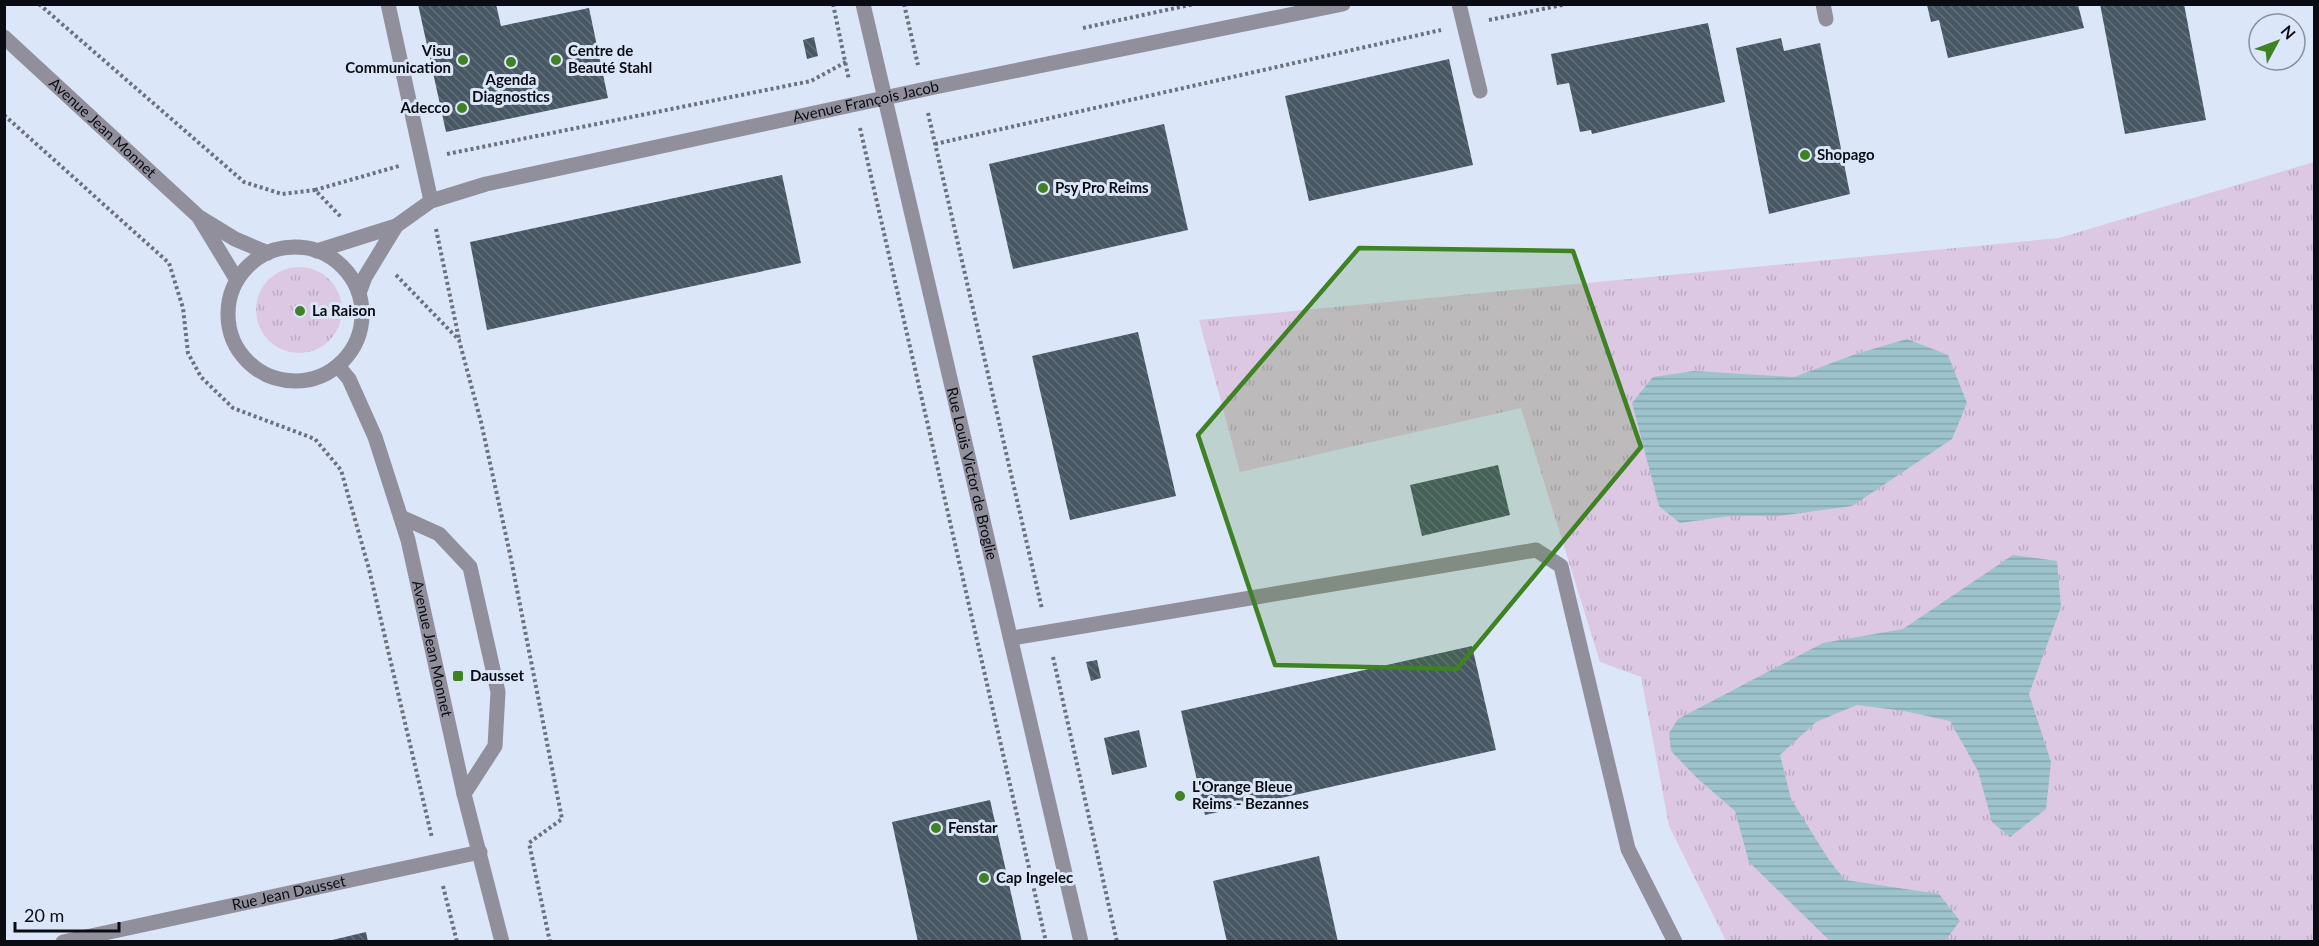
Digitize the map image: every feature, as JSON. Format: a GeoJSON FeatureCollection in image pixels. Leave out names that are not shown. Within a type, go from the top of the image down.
{"type":"FeatureCollection","features":[{"type":"Feature","properties":{"kind":"street"},"geometry":{"type":"LineString","coordinates":[[388,4],[431,201]]}},
{"type":"Feature","properties":{"kind":"street","name":"Rue Louis Victor de Broglie"},"geometry":{"type":"LineString","coordinates":[[863,4],[898,163],[1012,638],[1081,942]]}},
{"type":"Feature","properties":{"kind":"street","name":"Avenue François Jacob"},"geometry":{"type":"LineString","coordinates":[[317,251],[396,226],[431,201],[486,184],[923,90],[1343,4]]}},
{"type":"Feature","properties":{"kind":"street"},"geometry":{"type":"LineString","coordinates":[[1459,4],[1480,91]]}},
{"type":"Feature","properties":{"kind":"street","name":"Avenue Jean Monnet"},"geometry":{"type":"LineString","coordinates":[[4,37],[199,217],[235,239],[268,253]]}},
{"type":"Feature","properties":{"kind":"street","name":"Avenue Jean Monnet"},"geometry":{"type":"LineString","coordinates":[[199,217],[237,280]]}},
{"type":"Feature","properties":{"kind":"street","name":"Avenue François Jacob"},"geometry":{"type":"LineString","coordinates":[[359,293],[396,226]]}},
{"type":"Feature","properties":{"kind":"street"},"geometry":{"type":"LineString","coordinates":[[301,248],[317,251],[343,267],[359,293],[362,325],[357,340],[349,355],[338,366],[323,375],[307,381],[274,378],[258,370],[236,345],[230,330],[228,313],[231,296],[237,280],[250,264],[268,253],[301,248]]}},
{"type":"Feature","properties":{"kind":"street","name":"Avenue Jean Monnet"},"geometry":{"type":"LineString","coordinates":[[338,366],[350,379],[375,437],[408,540],[464,794],[502,942]]}},
{"type":"Feature","properties":{"kind":"street"},"geometry":{"type":"LineString","coordinates":[[401,517],[439,534],[470,567],[498,692],[495,746],[464,794]]}},
{"type":"Feature","properties":{"kind":"street"},"geometry":{"type":"LineString","coordinates":[[1012,638],[1536,550],[1561,566],[1628,849],[1675,942]]}},
{"type":"Feature","properties":{"kind":"street","name":"Rue Jean Dausset"},"geometry":{"type":"LineString","coordinates":[[63,942],[480,852]]}},
{"type":"Feature","properties":{"kind":"path"},"geometry":{"type":"LineString","coordinates":[[832,4],[1046,942]]}},
{"type":"Feature","properties":{"kind":"path"},"geometry":{"type":"LineString","coordinates":[[904,4],[1117,942]]}},
{"type":"Feature","properties":{"kind":"path"},"geometry":{"type":"LineString","coordinates":[[935,144],[1464,25],[1568,4]]}},
{"type":"Feature","properties":{"kind":"path"},"geometry":{"type":"LineString","coordinates":[[315,190],[421,159],[812,81],[846,62]]}},
{"type":"Feature","properties":{"kind":"path"},"geometry":{"type":"LineString","coordinates":[[4,115],[169,263],[183,308],[188,353],[201,377],[233,408],[315,439],[341,470],[369,569],[457,942]]}},
{"type":"Feature","properties":{"kind":"path"},"geometry":{"type":"LineString","coordinates":[[431,201],[459,340]]}},
{"type":"Feature","properties":{"kind":"highlighted area"},"geometry":{"type":"Polygon","coordinates":[[[1359,248],[1573,251],[1641,447],[1457,669],[1275,665],[1198,435],[1359,248]]]}},
{"type":"Feature","properties":{"kind":"green space"},"geometry":{"type":"Polygon","coordinates":[[[2314,162],[2314,941],[1726,941],[1669,826],[1641,677],[1600,662],[1521,408],[1240,472],[1199,320],[2059,238],[2314,162]]]}},
{"type":"Feature","properties":{"kind":"green space"},"geometry":{"type":"Polygon","coordinates":[[[299,267],[316,270],[330,279],[339,293],[342,310],[339,327],[330,341],[316,350],[299,353],[282,350],[268,341],[259,327],[256,310],[259,293],[268,279],[282,270],[299,267]]]}},
{"type":"Feature","properties":{"kind":"shaded area"},"geometry":{"type":"Polygon","coordinates":[[[1907,339],[1948,355],[1967,403],[1952,439],[1852,506],[1779,516],[1730,516],[1680,523],[1659,506],[1632,403],[1653,377],[1694,371],[1794,377],[1856,354],[1907,339]]]}},
{"type":"Feature","properties":{"kind":"shaded area"},"geometry":{"type":"Polygon","coordinates":[[[2013,555],[2057,561],[2061,607],[2029,694],[2051,762],[2046,809],[2010,837],[1992,822],[1978,771],[1950,721],[1904,711],[1857,705],[1816,722],[1780,755],[1791,799],[1829,860],[1845,880],[1939,894],[1960,921],[1945,941],[1830,941],[1749,862],[1735,811],[1697,778],[1671,751],[1669,733],[1678,719],[1823,643],[1903,629],[2013,555]]]}},
{"type":"Feature","properties":{"kind":"building"},"geometry":{"type":"Polygon","coordinates":[[[418,4],[496,4],[501,26],[589,8],[608,98],[446,132],[418,4]]]}},
{"type":"Feature","properties":{"kind":"building"},"geometry":{"type":"Polygon","coordinates":[[[2100,4],[2184,4],[2206,120],[2125,134],[2100,4]]]}},
{"type":"Feature","properties":{"kind":"building"},"geometry":{"type":"Polygon","coordinates":[[[1927,5],[2078,5],[2084,28],[1948,58],[1939,20],[1931,22],[1927,5]]]}},
{"type":"Feature","properties":{"kind":"building"},"geometry":{"type":"Polygon","coordinates":[[[1708,23],[1725,102],[1592,134],[1591,130],[1580,132],[1569,83],[1557,85],[1551,54],[1708,23]]]}},
{"type":"Feature","properties":{"kind":"building"},"geometry":{"type":"Polygon","coordinates":[[[814,37],[818,56],[807,59],[803,40],[814,37]]]}},
{"type":"Feature","properties":{"kind":"building"},"geometry":{"type":"Polygon","coordinates":[[[1781,38],[1784,51],[1820,43],[1850,194],[1769,214],[1736,48],[1781,38]]]}},
{"type":"Feature","properties":{"kind":"building"},"geometry":{"type":"Polygon","coordinates":[[[1449,59],[1473,165],[1309,201],[1285,96],[1449,59]]]}},
{"type":"Feature","properties":{"kind":"building"},"geometry":{"type":"Polygon","coordinates":[[[1164,124],[1188,230],[1013,269],[989,164],[1164,124]]]}},
{"type":"Feature","properties":{"kind":"building"},"geometry":{"type":"Polygon","coordinates":[[[782,175],[801,263],[487,330],[470,242],[782,175]]]}},
{"type":"Feature","properties":{"kind":"building"},"geometry":{"type":"Polygon","coordinates":[[[1138,332],[1176,496],[1070,520],[1032,356],[1138,332]]]}},
{"type":"Feature","properties":{"kind":"building"},"geometry":{"type":"Polygon","coordinates":[[[1498,465],[1510,515],[1422,536],[1410,485],[1498,465]]]}},
{"type":"Feature","properties":{"kind":"building"},"geometry":{"type":"Polygon","coordinates":[[[1472,646],[1496,750],[1205,815],[1181,711],[1472,646]]]}},
{"type":"Feature","properties":{"kind":"building"},"geometry":{"type":"Polygon","coordinates":[[[1097,660],[1101,678],[1091,681],[1086,662],[1097,660]]]}},
{"type":"Feature","properties":{"kind":"building"},"geometry":{"type":"Polygon","coordinates":[[[1139,730],[1147,767],[1112,775],[1104,738],[1139,730]]]}},
{"type":"Feature","properties":{"kind":"building"},"geometry":{"type":"Polygon","coordinates":[[[990,800],[1022,942],[918,942],[892,822],[990,800]]]}},
{"type":"Feature","properties":{"kind":"building"},"geometry":{"type":"Polygon","coordinates":[[[1319,856],[1338,942],[1227,942],[1213,881],[1319,856]]]}},
{"type":"Feature","properties":{"kind":"building"},"geometry":{"type":"Polygon","coordinates":[[[366,932],[368,942],[328,942],[328,941],[366,932]]]}},
{"type":"Feature","properties":{"kind":"place","name":"Visu Communication"},"geometry":{"type":"Point","coordinates":[463,60]}},
{"type":"Feature","properties":{"kind":"place","name":"Centre de Beauté Stahl"},"geometry":{"type":"Point","coordinates":[556,60]}},
{"type":"Feature","properties":{"kind":"place","name":"Agenda Diagnostics"},"geometry":{"type":"Point","coordinates":[511,62]}},
{"type":"Feature","properties":{"kind":"place","name":"Adecco"},"geometry":{"type":"Point","coordinates":[462,108]}},
{"type":"Feature","properties":{"kind":"place","name":"Shopago"},"geometry":{"type":"Point","coordinates":[1805,155]}},
{"type":"Feature","properties":{"kind":"place","name":"Psy Pro Reims"},"geometry":{"type":"Point","coordinates":[1043,188]}},
{"type":"Feature","properties":{"kind":"place","name":"La Raison"},"geometry":{"type":"Point","coordinates":[300,311]}},
{"type":"Feature","properties":{"kind":"place","name":"Dausset"},"geometry":{"type":"Point","coordinates":[458,676]}},
{"type":"Feature","properties":{"kind":"place","name":"L'Orange Bleue Reims - Bezannes"},"geometry":{"type":"Point","coordinates":[1180,796]}},
{"type":"Feature","properties":{"kind":"place","name":"Fenstar"},"geometry":{"type":"Point","coordinates":[936,828]}},
{"type":"Feature","properties":{"kind":"place","name":"Cap Ingelec"},"geometry":{"type":"Point","coordinates":[984,878]}}]}
